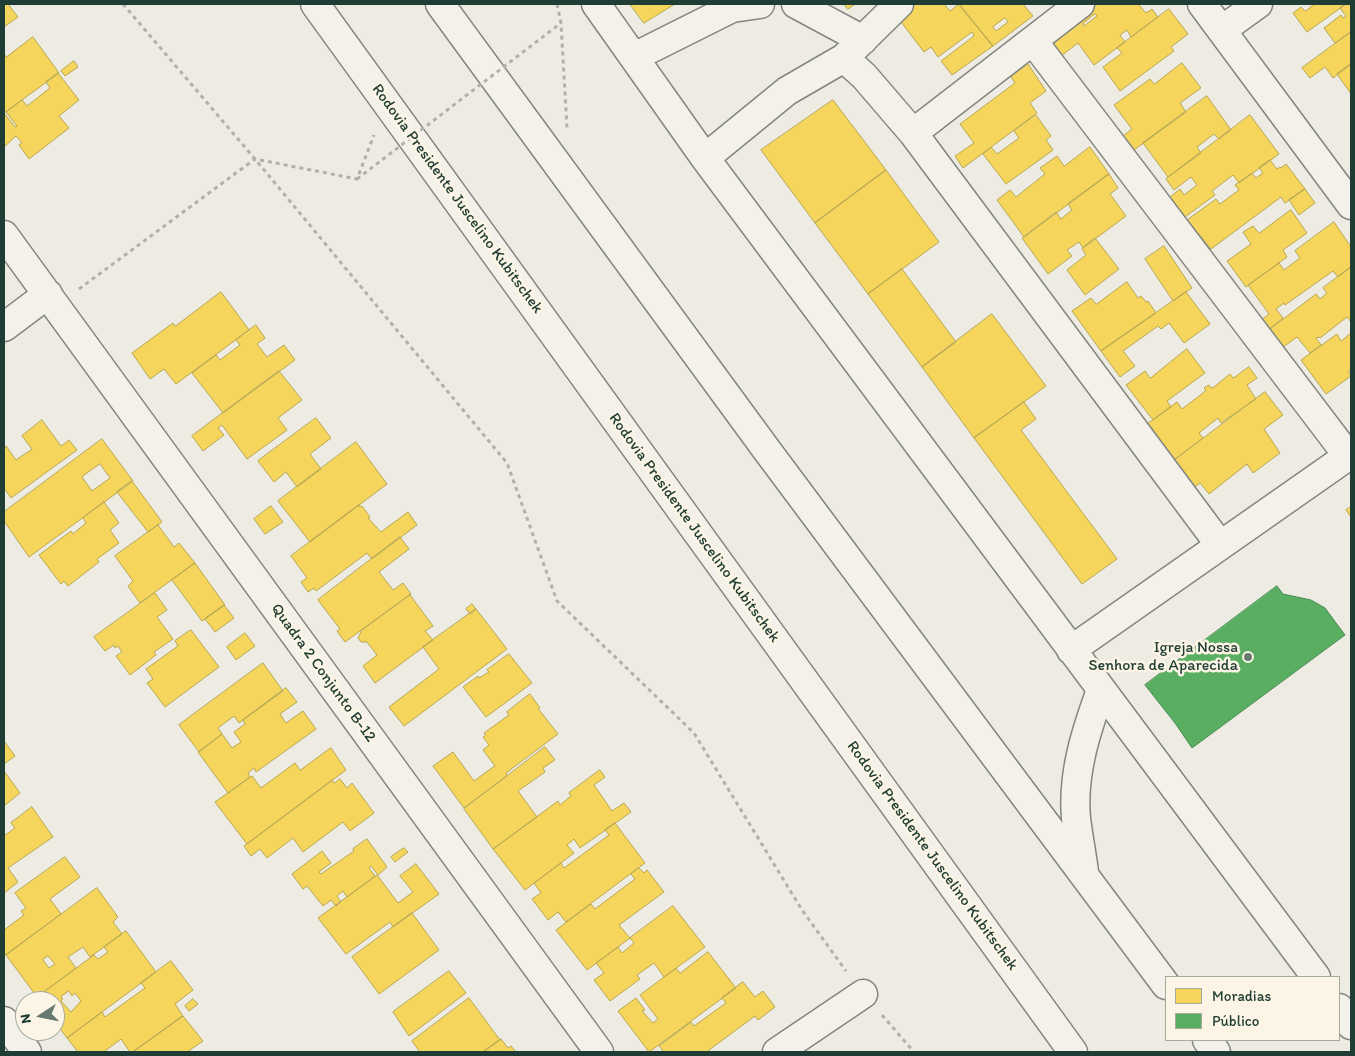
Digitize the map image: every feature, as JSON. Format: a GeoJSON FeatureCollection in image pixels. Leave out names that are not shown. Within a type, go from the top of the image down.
{"type":"FeatureCollection","features":[{"type":"Feature","properties":{"kind":"main road","name":"Rodovia Presidente Juscelino Kubitschek"},"geometry":{"type":"LineString","coordinates":[[315,4],[1073,1052]]}},
{"type":"Feature","properties":{"kind":"main road"},"geometry":{"type":"LineString","coordinates":[[440,4],[766,449],[1165,984]]}},
{"type":"Feature","properties":{"kind":"main road"},"geometry":{"type":"LineString","coordinates":[[596,4],[705,158],[1315,976]]}},
{"type":"Feature","properties":{"kind":"main road"},"geometry":{"type":"LineString","coordinates":[[634,57],[732,8],[760,4]]}},
{"type":"Feature","properties":{"kind":"main road"},"geometry":{"type":"LineString","coordinates":[[796,4],[853,49],[870,83],[913,133],[1220,545]]}},
{"type":"Feature","properties":{"kind":"main road"},"geometry":{"type":"LineString","coordinates":[[705,158],[787,91],[853,49],[899,4]]}},
{"type":"Feature","properties":{"kind":"main road"},"geometry":{"type":"LineString","coordinates":[[913,133],[1080,4]]}},
{"type":"Feature","properties":{"kind":"main road"},"geometry":{"type":"LineString","coordinates":[[1202,4],[1348,195]]}},
{"type":"Feature","properties":{"kind":"main road"},"geometry":{"type":"LineString","coordinates":[[1222,30],[1258,4]]}},
{"type":"Feature","properties":{"kind":"main road"},"geometry":{"type":"LineString","coordinates":[[1033,41],[1350,455],[1071,650]]}},
{"type":"Feature","properties":{"kind":"main road","name":"Quadra 2 Conjunto B-12"},"geometry":{"type":"LineString","coordinates":[[4,235],[599,1052]]}},
{"type":"Feature","properties":{"kind":"main road"},"geometry":{"type":"LineString","coordinates":[[4,326],[52,300]]}},
{"type":"Feature","properties":{"kind":"main road"},"geometry":{"type":"LineString","coordinates":[[1085,876],[1076,817],[1078,768],[1089,722],[1101,690]]}},
{"type":"Feature","properties":{"kind":"main road"},"geometry":{"type":"LineString","coordinates":[[777,1052],[863,994]]}},
{"type":"Feature","properties":{"kind":"main road"},"geometry":{"type":"LineString","coordinates":[[1340,1009],[1351,1025]]}},
{"type":"Feature","properties":{"kind":"main road"},"geometry":{"type":"LineString","coordinates":[[4,1020],[27,1052]]}},
{"type":"Feature","properties":{"kind":"main road"},"geometry":{"type":"LineString","coordinates":[[1208,1041],[1216,1052]]}},
{"type":"Feature","properties":{"kind":"path"},"geometry":{"type":"LineString","coordinates":[[123,4],[255,159],[507,463],[558,601],[694,732],[802,910],[863,994],[914,1052]]}},
{"type":"Feature","properties":{"kind":"path"},"geometry":{"type":"LineString","coordinates":[[557,4],[561,24],[567,132]]}},
{"type":"Feature","properties":{"kind":"path"},"geometry":{"type":"LineString","coordinates":[[52,300],[255,159],[357,179],[561,24]]}},
{"type":"Feature","properties":{"kind":"path"},"geometry":{"type":"LineString","coordinates":[[357,179],[387,102]]}},
{"type":"Feature","properties":{"kind":"building: Moradias"},"geometry":{"type":"Polygon","coordinates":[[[4,4],[8,4],[18,17],[4,27],[4,4]]]}},
{"type":"Feature","properties":{"kind":"building: Moradias"},"geometry":{"type":"Polygon","coordinates":[[[630,4],[675,4],[644,23],[630,4]]]}},
{"type":"Feature","properties":{"kind":"building: Moradias"},"geometry":{"type":"Polygon","coordinates":[[[844,4],[855,4],[848,9],[844,4]]]}},
{"type":"Feature","properties":{"kind":"building: Moradias"},"geometry":{"type":"Polygon","coordinates":[[[916,4],[944,4],[950,11],[959,4],[993,46],[952,75],[941,61],[974,36],[972,32],[938,57],[931,47],[924,52],[898,18],[916,4]]]}},
{"type":"Feature","properties":{"kind":"building: Moradias"},"geometry":{"type":"Polygon","coordinates":[[[959,4],[1023,4],[1033,16],[993,46],[959,4]],[[1005,18],[993,27],[996,31],[1008,22],[1005,18]]]}},
{"type":"Feature","properties":{"kind":"building: Moradias"},"geometry":{"type":"Polygon","coordinates":[[[1091,4],[1140,4],[1146,13],[1152,9],[1158,17],[1131,37],[1127,30],[1120,35],[1125,42],[1094,65],[1078,43],[1061,56],[1048,38],[1091,4]],[[1095,14],[1083,24],[1084,26],[1097,16],[1095,14]]]}},
{"type":"Feature","properties":{"kind":"building: Moradias"},"geometry":{"type":"Polygon","coordinates":[[[1315,4],[1346,4],[1307,32],[1293,13],[1301,7],[1305,11],[1315,4]]]}},
{"type":"Feature","properties":{"kind":"building: Moradias"},"geometry":{"type":"Polygon","coordinates":[[[1346,4],[1351,4],[1351,32],[1335,43],[1324,28],[1341,15],[1343,18],[1346,16],[1340,8],[1346,4]]]}},
{"type":"Feature","properties":{"kind":"building: Moradias"},"geometry":{"type":"Polygon","coordinates":[[[1169,9],[1188,34],[1171,47],[1174,51],[1120,91],[1103,67],[1122,53],[1117,48],[1169,9]]]}},
{"type":"Feature","properties":{"kind":"building: Moradias"},"geometry":{"type":"Polygon","coordinates":[[[1351,32],[1351,64],[1333,78],[1325,67],[1310,78],[1302,68],[1351,32]]]}},
{"type":"Feature","properties":{"kind":"building: Moradias"},"geometry":{"type":"Polygon","coordinates":[[[33,37],[59,73],[4,113],[4,53],[6,57],[33,37]]]}},
{"type":"Feature","properties":{"kind":"building: Moradias"},"geometry":{"type":"Polygon","coordinates":[[[74,61],[78,67],[65,76],[61,71],[74,61]]]}},
{"type":"Feature","properties":{"kind":"building: Moradias"},"geometry":{"type":"Polygon","coordinates":[[[1182,63],[1201,88],[1180,103],[1186,112],[1134,150],[1123,136],[1132,129],[1114,105],[1150,79],[1154,84],[1182,63]]]}},
{"type":"Feature","properties":{"kind":"building: Moradias"},"geometry":{"type":"Polygon","coordinates":[[[1028,64],[1046,91],[1030,103],[1037,113],[963,168],[955,156],[974,143],[960,124],[1015,83],[1011,77],[1028,64]]]}},
{"type":"Feature","properties":{"kind":"building: Moradias"},"geometry":{"type":"Polygon","coordinates":[[[1351,64],[1351,94],[1337,74],[1351,64]]]}},
{"type":"Feature","properties":{"kind":"building: Moradias"},"geometry":{"type":"Polygon","coordinates":[[[58,73],[79,100],[59,116],[69,128],[29,159],[19,145],[22,143],[16,136],[4,147],[4,113],[15,127],[17,126],[6,112],[22,100],[27,106],[50,88],[46,82],[58,73]]]}},
{"type":"Feature","properties":{"kind":"building: Moradias"},"geometry":{"type":"Polygon","coordinates":[[[1207,96],[1231,130],[1219,139],[1214,134],[1197,147],[1201,153],[1168,177],[1143,143],[1207,96]]]}},
{"type":"Feature","properties":{"kind":"building: Moradias"},"geometry":{"type":"Polygon","coordinates":[[[833,100],[886,170],[815,223],[761,150],[833,100]]]}},
{"type":"Feature","properties":{"kind":"building: Moradias"},"geometry":{"type":"Polygon","coordinates":[[[1036,115],[1051,136],[1046,140],[1053,150],[1006,184],[983,154],[991,147],[997,154],[1019,138],[1014,131],[1036,115]]]}},
{"type":"Feature","properties":{"kind":"building: Moradias"},"geometry":{"type":"Polygon","coordinates":[[[1250,115],[1279,154],[1239,183],[1233,175],[1212,191],[1215,195],[1185,217],[1170,197],[1180,189],[1184,195],[1197,185],[1191,177],[1174,190],[1166,179],[1250,115]]]}},
{"type":"Feature","properties":{"kind":"building: Moradias"},"geometry":{"type":"Polygon","coordinates":[[[1090,147],[1109,174],[1024,237],[997,200],[1010,190],[1016,197],[1045,174],[1040,168],[1057,156],[1064,166],[1090,147]]]}},
{"type":"Feature","properties":{"kind":"building: Moradias"},"geometry":{"type":"Polygon","coordinates":[[[1270,160],[1277,169],[1286,164],[1305,189],[1285,203],[1281,197],[1211,249],[1187,220],[1216,199],[1220,204],[1239,190],[1235,185],[1252,173],[1256,178],[1263,173],[1259,168],[1270,160]]]}},
{"type":"Feature","properties":{"kind":"building: Moradias"},"geometry":{"type":"Polygon","coordinates":[[[886,170],[939,242],[868,294],[815,223],[886,170]]]}},
{"type":"Feature","properties":{"kind":"building: Moradias"},"geometry":{"type":"Polygon","coordinates":[[[1109,174],[1118,188],[1110,194],[1126,216],[1083,248],[1079,242],[1067,250],[1072,256],[1048,274],[1022,238],[1056,212],[1061,219],[1072,210],[1068,204],[1109,174]]]}},
{"type":"Feature","properties":{"kind":"building: Moradias"},"geometry":{"type":"Polygon","coordinates":[[[1305,189],[1315,203],[1299,215],[1289,200],[1305,189]]]}},
{"type":"Feature","properties":{"kind":"building: Moradias"},"geometry":{"type":"Polygon","coordinates":[[[1291,210],[1307,233],[1283,250],[1287,257],[1246,287],[1227,261],[1251,244],[1243,232],[1253,226],[1259,233],[1291,210]]]}},
{"type":"Feature","properties":{"kind":"building: Moradias"},"geometry":{"type":"Polygon","coordinates":[[[1334,222],[1351,247],[1351,267],[1338,277],[1333,271],[1285,305],[1284,303],[1276,309],[1283,318],[1266,332],[1259,322],[1269,314],[1248,285],[1279,263],[1284,270],[1300,258],[1295,251],[1334,222]]]}},
{"type":"Feature","properties":{"kind":"building: Moradias"},"geometry":{"type":"Polygon","coordinates":[[[1095,238],[1119,269],[1085,295],[1067,270],[1086,255],[1082,249],[1095,238]]]}},
{"type":"Feature","properties":{"kind":"building: Moradias"},"geometry":{"type":"Polygon","coordinates":[[[1164,246],[1192,288],[1173,301],[1145,259],[1164,246]]]}},
{"type":"Feature","properties":{"kind":"building: Moradias"},"geometry":{"type":"Polygon","coordinates":[[[1351,267],[1351,322],[1347,317],[1320,338],[1316,338],[1321,345],[1310,353],[1297,337],[1279,350],[1266,332],[1316,294],[1320,299],[1327,293],[1323,288],[1351,267]]]}},
{"type":"Feature","properties":{"kind":"building: Moradias"},"geometry":{"type":"Polygon","coordinates":[[[902,269],[956,342],[922,367],[868,294],[902,269]]]}},
{"type":"Feature","properties":{"kind":"building: Moradias"},"geometry":{"type":"Polygon","coordinates":[[[1127,282],[1138,298],[1141,296],[1146,302],[1148,301],[1156,313],[1101,351],[1072,311],[1091,298],[1096,304],[1127,282]]]}},
{"type":"Feature","properties":{"kind":"building: Moradias"},"geometry":{"type":"Polygon","coordinates":[[[221,292],[249,330],[176,384],[164,369],[150,379],[132,353],[173,323],[175,326],[221,292]]]}},
{"type":"Feature","properties":{"kind":"building: Moradias"},"geometry":{"type":"Polygon","coordinates":[[[1186,292],[1210,324],[1184,343],[1169,323],[1161,329],[1158,326],[1123,351],[1135,366],[1120,377],[1101,351],[1186,292]]]}},
{"type":"Feature","properties":{"kind":"building: Moradias"},"geometry":{"type":"Polygon","coordinates":[[[992,314],[1046,386],[974,438],[922,367],[992,314]]]}},
{"type":"Feature","properties":{"kind":"building: Moradias"},"geometry":{"type":"Polygon","coordinates":[[[256,325],[265,338],[257,344],[267,357],[284,345],[295,360],[223,413],[192,373],[216,355],[220,360],[240,345],[236,340],[256,325]]]}},
{"type":"Feature","properties":{"kind":"building: Moradias"},"geometry":{"type":"Polygon","coordinates":[[[1351,333],[1351,370],[1348,372],[1351,376],[1326,394],[1301,360],[1337,334],[1341,341],[1351,333]]]}},
{"type":"Feature","properties":{"kind":"building: Moradias"},"geometry":{"type":"Polygon","coordinates":[[[1187,349],[1205,373],[1167,401],[1171,407],[1153,420],[1126,385],[1145,371],[1150,378],[1187,349]]]}},
{"type":"Feature","properties":{"kind":"building: Moradias"},"geometry":{"type":"Polygon","coordinates":[[[1249,367],[1257,378],[1247,385],[1256,399],[1221,423],[1218,418],[1199,433],[1203,438],[1174,460],[1147,424],[1177,402],[1182,409],[1203,393],[1206,390],[1204,388],[1209,385],[1211,388],[1214,387],[1230,374],[1233,378],[1249,367]]]}},
{"type":"Feature","properties":{"kind":"building: Moradias"},"geometry":{"type":"Polygon","coordinates":[[[279,371],[302,400],[278,418],[287,430],[247,459],[222,425],[218,428],[224,435],[203,451],[192,436],[279,371]]]}},
{"type":"Feature","properties":{"kind":"building: Moradias"},"geometry":{"type":"Polygon","coordinates":[[[1265,392],[1283,415],[1264,429],[1280,453],[1253,473],[1247,464],[1209,494],[1200,483],[1192,489],[1172,462],[1265,392]]]}},
{"type":"Feature","properties":{"kind":"building: Moradias"},"geometry":{"type":"Polygon","coordinates":[[[1024,402],[1036,419],[1021,430],[1117,559],[1082,584],[974,438],[1024,402]]]}},
{"type":"Feature","properties":{"kind":"building: Moradias"},"geometry":{"type":"Polygon","coordinates":[[[316,418],[331,438],[310,454],[321,469],[297,487],[286,472],[274,482],[258,461],[316,418]]]}},
{"type":"Feature","properties":{"kind":"building: Moradias"},"geometry":{"type":"Polygon","coordinates":[[[42,420],[61,446],[69,440],[77,450],[11,498],[4,488],[4,449],[6,446],[16,460],[32,449],[22,436],[42,420]]]}},
{"type":"Feature","properties":{"kind":"building: Moradias"},"geometry":{"type":"Polygon","coordinates":[[[102,439],[133,481],[29,557],[4,521],[4,512],[102,439]],[[100,464],[82,477],[92,491],[110,478],[100,464]]]}},
{"type":"Feature","properties":{"kind":"building: Moradias"},"geometry":{"type":"Polygon","coordinates":[[[356,442],[387,484],[310,542],[278,501],[356,442]]]}},
{"type":"Feature","properties":{"kind":"building: Moradias"},"geometry":{"type":"Polygon","coordinates":[[[132,481],[162,522],[148,532],[117,492],[132,481]]]}},
{"type":"Feature","properties":{"kind":"building: Moradias"},"geometry":{"type":"Polygon","coordinates":[[[104,502],[119,523],[110,530],[119,543],[97,559],[99,562],[68,586],[64,581],[61,584],[39,555],[71,531],[73,534],[86,523],[83,518],[104,502]]]}},
{"type":"Feature","properties":{"kind":"building: Moradias"},"geometry":{"type":"Polygon","coordinates":[[[359,505],[360,507],[362,506],[370,517],[368,518],[381,532],[408,512],[417,525],[372,559],[367,553],[316,591],[314,588],[308,592],[301,582],[307,578],[291,556],[359,505]]]}},
{"type":"Feature","properties":{"kind":"building: Moradias"},"geometry":{"type":"Polygon","coordinates":[[[271,506],[283,522],[265,534],[254,519],[271,506]]]}},
{"type":"Feature","properties":{"kind":"building: Moradias"},"geometry":{"type":"Polygon","coordinates":[[[1351,507],[1351,517],[1346,510],[1351,507]]]}},
{"type":"Feature","properties":{"kind":"building: Moradias"},"geometry":{"type":"Polygon","coordinates":[[[158,525],[174,547],[179,543],[195,563],[140,603],[128,586],[133,581],[115,556],[158,525]]]}},
{"type":"Feature","properties":{"kind":"building: Moradias"},"geometry":{"type":"Polygon","coordinates":[[[400,537],[409,549],[379,572],[393,590],[403,583],[411,594],[345,642],[337,631],[340,629],[318,600],[400,537]]]}},
{"type":"Feature","properties":{"kind":"building: Moradias"},"geometry":{"type":"Polygon","coordinates":[[[195,563],[225,605],[202,621],[172,580],[195,563]]]}},
{"type":"Feature","properties":{"kind":"building: Moradias"},"geometry":{"type":"Polygon","coordinates":[[[155,593],[167,610],[157,617],[173,639],[154,652],[156,655],[130,675],[116,656],[122,652],[118,646],[115,648],[114,645],[105,651],[94,637],[155,593]]]}},
{"type":"Feature","properties":{"kind":"building: Moradias"},"geometry":{"type":"Polygon","coordinates":[[[410,595],[433,626],[425,631],[433,640],[375,683],[363,666],[377,655],[367,642],[361,642],[358,638],[362,630],[410,595]]]}},
{"type":"Feature","properties":{"kind":"building: Moradias"},"geometry":{"type":"Polygon","coordinates":[[[472,604],[476,609],[470,614],[466,609],[472,604]]]}},
{"type":"Feature","properties":{"kind":"building: Moradias"},"geometry":{"type":"Polygon","coordinates":[[[224,605],[234,618],[215,632],[205,619],[224,605]]]}},
{"type":"Feature","properties":{"kind":"building: Moradias"},"geometry":{"type":"Polygon","coordinates":[[[476,609],[507,649],[404,726],[389,707],[439,669],[423,647],[476,609]]]}},
{"type":"Feature","properties":{"kind":"building: Moradias"},"geometry":{"type":"Polygon","coordinates":[[[191,630],[219,667],[165,707],[147,683],[153,679],[146,669],[178,646],[175,641],[191,630]]]}},
{"type":"Feature","properties":{"kind":"building: Moradias"},"geometry":{"type":"Polygon","coordinates":[[[245,633],[255,646],[236,660],[227,647],[245,633]]]}},
{"type":"Feature","properties":{"kind":"building: Moradias"},"geometry":{"type":"Polygon","coordinates":[[[509,654],[532,683],[486,717],[463,687],[478,676],[479,678],[489,672],[487,670],[509,654]]]}},
{"type":"Feature","properties":{"kind":"building: Moradias"},"geometry":{"type":"Polygon","coordinates":[[[263,663],[283,691],[239,723],[234,716],[218,728],[222,734],[199,752],[179,725],[263,663]]]}},
{"type":"Feature","properties":{"kind":"building: Moradias"},"geometry":{"type":"Polygon","coordinates":[[[286,688],[297,702],[280,714],[286,723],[303,711],[316,729],[256,772],[254,768],[248,773],[250,777],[228,793],[198,752],[222,734],[232,748],[241,742],[234,732],[245,724],[243,720],[286,688]]]}},
{"type":"Feature","properties":{"kind":"building: Moradias"},"geometry":{"type":"Polygon","coordinates":[[[530,694],[540,708],[538,709],[558,734],[506,773],[507,776],[464,808],[433,766],[453,752],[474,781],[495,766],[483,750],[489,745],[483,737],[486,735],[484,733],[509,715],[507,712],[530,694]]]}},
{"type":"Feature","properties":{"kind":"building: Moradias"},"geometry":{"type":"Polygon","coordinates":[[[4,741],[15,756],[4,764],[4,741]]]}},
{"type":"Feature","properties":{"kind":"building: Moradias"},"geometry":{"type":"Polygon","coordinates":[[[545,747],[555,760],[543,768],[545,772],[518,791],[537,817],[493,849],[464,809],[545,747]]]}},
{"type":"Feature","properties":{"kind":"building: Moradias"},"geometry":{"type":"Polygon","coordinates":[[[331,748],[346,770],[247,844],[215,802],[252,776],[261,788],[295,763],[300,770],[331,748]]]}},
{"type":"Feature","properties":{"kind":"building: Moradias"},"geometry":{"type":"Polygon","coordinates":[[[600,770],[605,777],[594,785],[612,811],[624,803],[631,812],[580,848],[574,839],[567,845],[574,853],[525,890],[493,849],[558,801],[560,805],[571,796],[569,793],[600,770]]]}},
{"type":"Feature","properties":{"kind":"building: Moradias"},"geometry":{"type":"Polygon","coordinates":[[[4,771],[20,793],[4,806],[4,771]]]}},
{"type":"Feature","properties":{"kind":"building: Moradias"},"geometry":{"type":"Polygon","coordinates":[[[340,779],[347,788],[352,783],[374,813],[350,831],[343,822],[303,852],[293,838],[267,858],[260,849],[251,856],[244,846],[332,780],[334,783],[340,779]]]}},
{"type":"Feature","properties":{"kind":"building: Moradias"},"geometry":{"type":"Polygon","coordinates":[[[32,807],[53,837],[8,868],[18,882],[4,893],[4,836],[15,828],[11,823],[32,807]]]}},
{"type":"Feature","properties":{"kind":"building: Moradias"},"geometry":{"type":"Polygon","coordinates":[[[615,823],[645,863],[566,922],[558,912],[548,920],[532,899],[541,893],[534,883],[561,863],[564,868],[609,835],[605,830],[615,823]]]}},
{"type":"Feature","properties":{"kind":"building: Moradias"},"geometry":{"type":"Polygon","coordinates":[[[367,839],[387,867],[378,875],[371,866],[369,868],[375,876],[347,897],[343,891],[337,896],[341,902],[336,906],[331,900],[323,906],[307,886],[303,889],[292,874],[322,851],[331,863],[319,872],[321,874],[354,851],[353,849],[367,839]]]}},
{"type":"Feature","properties":{"kind":"building: Moradias"},"geometry":{"type":"Polygon","coordinates":[[[404,848],[408,852],[395,862],[391,857],[404,848]]]}},
{"type":"Feature","properties":{"kind":"building: Moradias"},"geometry":{"type":"Polygon","coordinates":[[[65,857],[80,877],[50,899],[61,914],[6,955],[4,953],[4,930],[24,915],[21,911],[26,908],[15,893],[65,857]]]}},
{"type":"Feature","properties":{"kind":"building: Moradias"},"geometry":{"type":"Polygon","coordinates":[[[416,864],[439,894],[393,927],[390,922],[346,954],[318,918],[377,875],[398,903],[413,892],[400,876],[416,864]]]}},
{"type":"Feature","properties":{"kind":"building: Moradias"},"geometry":{"type":"Polygon","coordinates":[[[639,868],[644,873],[647,870],[664,892],[619,925],[630,938],[587,970],[556,930],[591,904],[595,909],[635,879],[631,874],[639,868]]]}},
{"type":"Feature","properties":{"kind":"building: Moradias"},"geometry":{"type":"Polygon","coordinates":[[[97,888],[118,917],[113,922],[122,934],[90,957],[83,947],[68,957],[76,968],[45,991],[33,991],[6,955],[97,888]],[[48,956],[43,960],[49,968],[55,964],[48,956]]]}},
{"type":"Feature","properties":{"kind":"building: Moradias"},"geometry":{"type":"Polygon","coordinates":[[[673,906],[705,947],[664,977],[654,963],[637,975],[640,979],[610,1001],[594,980],[604,973],[596,963],[618,947],[622,953],[634,943],[630,938],[673,906]]]}},
{"type":"Feature","properties":{"kind":"building: Moradias"},"geometry":{"type":"Polygon","coordinates":[[[412,913],[439,950],[379,994],[352,957],[412,913]]]}},
{"type":"Feature","properties":{"kind":"building: Moradias"},"geometry":{"type":"Polygon","coordinates":[[[126,931],[156,972],[67,1038],[65,1035],[65,1005],[71,1012],[81,1001],[75,993],[72,996],[69,991],[65,994],[65,991],[45,991],[94,955],[98,959],[108,952],[104,947],[126,931]]]}},
{"type":"Feature","properties":{"kind":"building: Moradias"},"geometry":{"type":"Polygon","coordinates":[[[708,952],[736,988],[649,1052],[618,1011],[636,998],[645,1010],[642,1011],[653,1023],[658,1019],[640,995],[676,968],[680,973],[708,952]]]}},
{"type":"Feature","properties":{"kind":"building: Moradias"},"geometry":{"type":"Polygon","coordinates":[[[171,961],[193,990],[175,1004],[183,1016],[133,1052],[130,1052],[121,1039],[106,1052],[78,1052],[67,1038],[102,1012],[105,1017],[145,988],[141,983],[171,961]]]}},
{"type":"Feature","properties":{"kind":"building: Moradias"},"geometry":{"type":"Polygon","coordinates":[[[449,971],[466,993],[409,1036],[393,1012],[449,971]]]}},
{"type":"Feature","properties":{"kind":"building: Moradias"},"geometry":{"type":"Polygon","coordinates":[[[743,982],[755,997],[763,991],[775,1007],[758,1020],[755,1016],[709,1050],[710,1052],[664,1052],[659,1046],[691,1022],[694,1026],[726,1003],[722,998],[743,982]]]}},
{"type":"Feature","properties":{"kind":"building: Moradias"},"geometry":{"type":"Polygon","coordinates":[[[469,998],[500,1040],[483,1052],[420,1052],[412,1041],[469,998]]]}},
{"type":"Feature","properties":{"kind":"building: Moradias"},"geometry":{"type":"Polygon","coordinates":[[[193,999],[198,1004],[189,1011],[185,1006],[193,999]]]}},
{"type":"Feature","properties":{"kind":"building: Moradias"},"geometry":{"type":"Polygon","coordinates":[[[183,1016],[203,1041],[187,1052],[133,1052],[183,1016]]]}},
{"type":"Feature","properties":{"kind":"building: Moradias"},"geometry":{"type":"Polygon","coordinates":[[[501,1039],[508,1048],[511,1046],[516,1052],[483,1052],[501,1039]]]}},
{"type":"Feature","properties":{"kind":"building: Público","name":"Igreja Nossa Senhora de Aparecida"},"geometry":{"type":"Polygon","coordinates":[[[1277,586],[1283,594],[1311,600],[1325,608],[1345,635],[1192,748],[1145,685],[1277,586]]]}},
{"type":"Feature","properties":{"kind":"place","name":"Igreja Nossa Senhora de Aparecida"},"geometry":{"type":"Point","coordinates":[1248,657]}}]}
